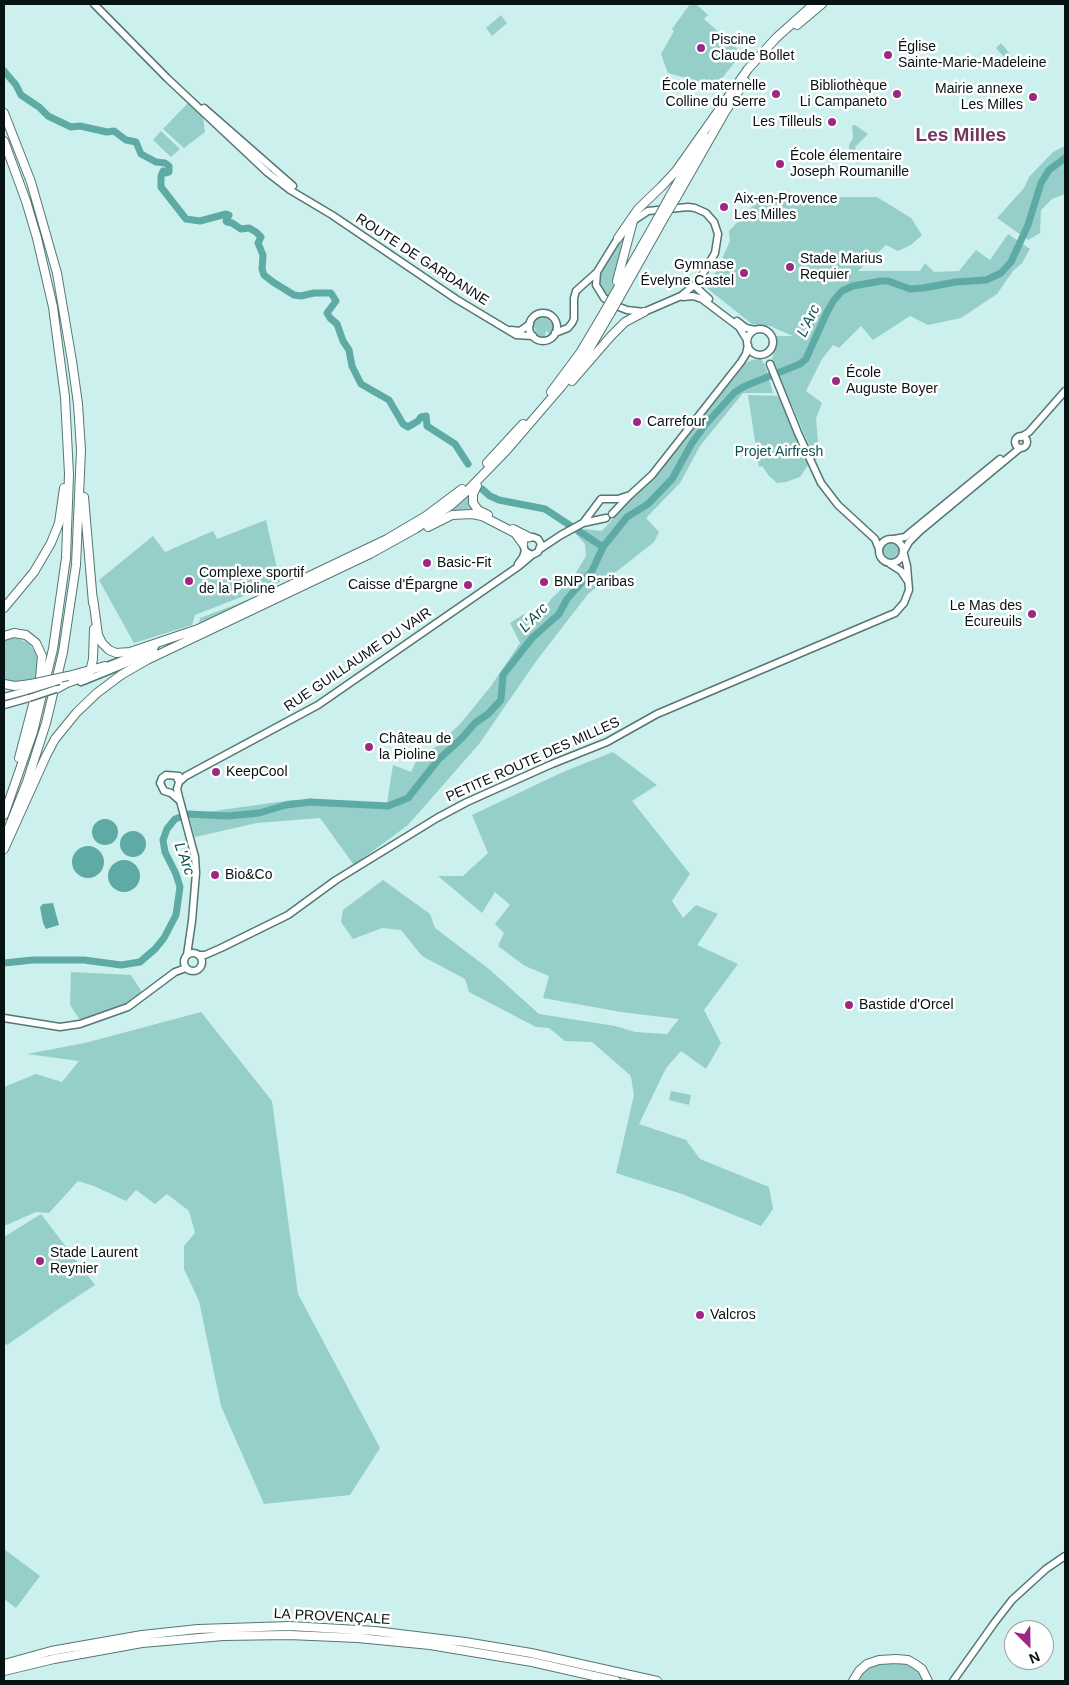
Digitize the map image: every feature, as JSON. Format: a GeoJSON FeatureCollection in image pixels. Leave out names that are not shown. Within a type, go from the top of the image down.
{"type":"FeatureCollection","features":[{"type":"Feature","properties":{"kind":"highway"},"geometry":{"type":"LineString","coordinates":[[618,238],[638,209],[676,171],[728,96],[759,56],[814,4]]}},
{"type":"Feature","properties":{"kind":"highway"},"geometry":{"type":"LineString","coordinates":[[672,198],[748,76],[779,42],[822,4]]}},
{"type":"Feature","properties":{"kind":"highway"},"geometry":{"type":"LineString","coordinates":[[529,537],[478,510],[473,503],[472,494],[475,488],[567,380],[587,353],[615,296],[661,218],[728,96]]}},
{"type":"Feature","properties":{"kind":"highway"},"geometry":{"type":"LineString","coordinates":[[4,113],[24,162],[40,209],[57,273],[70,339],[78,404],[86,535],[93,598],[100,639],[106,647],[116,653],[130,652],[198,629],[387,539],[426,516],[466,486],[481,470],[554,388],[608,312]]}},
{"type":"Feature","properties":{"kind":"highway"},"geometry":{"type":"LineString","coordinates":[[4,141],[26,201],[53,307],[63,377],[68,432],[69,474],[66,558],[56,632],[36,720],[4,815]]}},
{"type":"Feature","properties":{"kind":"highway"},"geometry":{"type":"LineString","coordinates":[[615,296],[633,221]]}},
{"type":"Feature","properties":{"kind":"highway"},"geometry":{"type":"LineString","coordinates":[[514,442],[546,411],[611,336],[625,322],[644,312]]}},
{"type":"Feature","properties":{"kind":"highway"},"geometry":{"type":"LineString","coordinates":[[4,608],[47,552],[55,534],[63,503],[68,432]]}},
{"type":"Feature","properties":{"kind":"highway"},"geometry":{"type":"LineString","coordinates":[[4,840],[27,782],[46,723],[63,652],[76,565],[81,450]]}},
{"type":"Feature","properties":{"kind":"highway"},"geometry":{"type":"LineString","coordinates":[[370,554],[423,525],[450,506],[506,451]]}},
{"type":"Feature","properties":{"kind":"highway"},"geometry":{"type":"LineString","coordinates":[[4,849],[51,746],[65,726],[89,700],[108,684],[136,666],[370,554],[412,536],[448,517],[460,514],[482,516],[515,533],[524,548]]}},
{"type":"Feature","properties":{"kind":"highway"},"geometry":{"type":"LineString","coordinates":[[90,671],[93,642],[93,598]]}},
{"type":"Feature","properties":{"kind":"highway"},"geometry":{"type":"LineString","coordinates":[[4,636],[14,633],[28,636],[38,646],[43,660],[34,706],[4,806]]}},
{"type":"Feature","properties":{"kind":"highway"},"geometry":{"type":"LineString","coordinates":[[56,689],[67,681],[105,666]]}},
{"type":"Feature","properties":{"kind":"highway"},"geometry":{"type":"LineString","coordinates":[[4,684],[30,687],[67,681]]}},
{"type":"Feature","properties":{"kind":"highway","name":"LA PROVENÇALE"},"geometry":{"type":"LineString","coordinates":[[4,1664],[51,1651],[142,1635],[212,1628],[305,1626],[392,1632],[465,1642],[532,1653],[657,1681]]}},
{"type":"Feature","properties":{"kind":"highway","name":"LA PROVENÇALE"},"geometry":{"type":"LineString","coordinates":[[4,1671],[54,1658],[142,1643],[223,1636],[289,1635],[358,1638],[430,1645],[532,1662],[616,1681]]}},
{"type":"Feature","properties":{"kind":"highway"},"geometry":{"type":"LineString","coordinates":[[853,1681],[859,1671],[867,1664],[878,1660],[896,1659],[908,1660],[915,1664],[922,1669],[928,1681]]}},
{"type":"Feature","properties":{"kind":"main road","name":"ROUTE DE GARDANNE"},"geometry":{"type":"LineString","coordinates":[[94,4],[167,78],[268,173],[290,190],[456,299],[516,335],[533,336]]}},
{"type":"Feature","properties":{"kind":"main road"},"geometry":{"type":"LineString","coordinates":[[555,333],[568,328],[572,323],[575,294],[578,289],[597,272],[618,238],[633,221],[648,211],[688,207],[701,210],[709,216],[717,229],[718,240],[715,253],[698,282],[690,290],[672,300],[644,312],[627,310],[614,305],[604,298],[598,290],[597,272]]}},
{"type":"Feature","properties":{"kind":"main road"},"geometry":{"type":"LineString","coordinates":[[672,300],[687,296],[702,299],[739,328],[756,354],[768,361],[769,351],[773,343],[770,334],[763,329],[746,328],[706,297],[697,288],[698,282]]}},
{"type":"Feature","properties":{"kind":"main road"},"geometry":{"type":"LineString","coordinates":[[575,294],[585,287],[598,290]]}},
{"type":"Feature","properties":{"kind":"main road"},"geometry":{"type":"LineString","coordinates":[[505,328],[520,331],[530,324],[534,317],[541,313],[551,316],[556,323],[564,326],[572,323]]}},
{"type":"Feature","properties":{"kind":"main road"},"geometry":{"type":"LineString","coordinates":[[530,324],[533,336],[544,340],[552,338],[555,333],[556,323]]}},
{"type":"Feature","properties":{"kind":"main road"},"geometry":{"type":"LineString","coordinates":[[561,535],[532,554],[524,548],[525,539],[529,537],[536,538],[539,541],[546,541],[582,524],[609,516],[652,474],[742,362],[746,354],[749,336],[755,330]]}},
{"type":"Feature","properties":{"kind":"main road"},"geometry":{"type":"LineString","coordinates":[[742,362],[756,354]]}},
{"type":"Feature","properties":{"kind":"main road"},"geometry":{"type":"LineString","coordinates":[[770,364],[821,483],[844,511],[877,542],[882,559],[901,571],[909,584]]}},
{"type":"Feature","properties":{"kind":"main road"},"geometry":{"type":"LineString","coordinates":[[1024,438],[1065,391]]}},
{"type":"Feature","properties":{"kind":"main road"},"geometry":{"type":"LineString","coordinates":[[1018,447],[1016,439],[1024,438],[1065,397]]}},
{"type":"Feature","properties":{"kind":"main road"},"geometry":{"type":"LineString","coordinates":[[879,549],[881,544],[892,539],[905,537],[1018,447],[1026,446],[1024,438]]}},
{"type":"Feature","properties":{"kind":"main road"},"geometry":{"type":"LineString","coordinates":[[890,564],[896,563],[901,559],[908,543],[920,531],[1018,447]]}},
{"type":"Feature","properties":{"kind":"main road"},"geometry":{"type":"LineString","coordinates":[[582,524],[601,499],[629,496]]}},
{"type":"Feature","properties":{"kind":"main road"},"geometry":{"type":"LineString","coordinates":[[608,499],[612,501],[614,506],[609,516]]}},
{"type":"Feature","properties":{"kind":"main road"},"geometry":{"type":"LineString","coordinates":[[596,506],[596,511],[599,515],[609,516]]}},
{"type":"Feature","properties":{"kind":"main road"},"geometry":{"type":"LineString","coordinates":[[871,535],[892,539],[902,546],[904,553]]}},
{"type":"Feature","properties":{"kind":"main road"},"geometry":{"type":"LineString","coordinates":[[539,541],[540,550]]}},
{"type":"Feature","properties":{"kind":"main road","name":"RUE GUILLAUME DU VAIR"},"geometry":{"type":"LineString","coordinates":[[513,570],[523,557],[524,548]]}},
{"type":"Feature","properties":{"kind":"main road","name":"PETITE ROUTE DES MILLES"},"geometry":{"type":"LineString","coordinates":[[197,954],[205,955],[288,915],[336,880],[437,818],[467,802],[521,777],[607,742],[671,708],[895,613],[904,603],[909,590],[904,553]]}},
{"type":"Feature","properties":{"kind":"main road","name":"RUE GUILLAUME DU VAIR"},"geometry":{"type":"LineString","coordinates":[[177,782],[318,705],[513,570],[532,554]]}},
{"type":"Feature","properties":{"kind":"main road"},"geometry":{"type":"LineString","coordinates":[[67,681],[116,669],[253,610]]}},
{"type":"Feature","properties":{"kind":"main road"},"geometry":{"type":"LineString","coordinates":[[105,666],[198,629]]}},
{"type":"Feature","properties":{"kind":"main road"},"geometry":{"type":"LineString","coordinates":[[4,697],[30,687]]}},
{"type":"Feature","properties":{"kind":"main road"},"geometry":{"type":"LineString","coordinates":[[4,705],[56,689]]}},
{"type":"Feature","properties":{"kind":"main road"},"geometry":{"type":"LineString","coordinates":[[4,1018],[60,1027],[80,1024],[128,1007],[185,965],[190,942],[196,873],[195,857],[180,801],[177,782],[166,774],[160,780],[162,789],[165,792],[171,793],[180,801]]}},
{"type":"Feature","properties":{"kind":"main road"},"geometry":{"type":"LineString","coordinates":[[171,793],[177,782]]}},
{"type":"Feature","properties":{"kind":"main road"},"geometry":{"type":"LineString","coordinates":[[185,965],[190,970],[196,970],[202,963],[190,942]]}},
{"type":"Feature","properties":{"kind":"main road","name":"PETITE ROUTE DES MILLES"},"geometry":{"type":"LineString","coordinates":[[202,963],[221,948]]}},
{"type":"Feature","properties":{"kind":"main road"},"geometry":{"type":"LineString","coordinates":[[187,954],[197,954]]}},
{"type":"Feature","properties":{"kind":"main road"},"geometry":{"type":"LineString","coordinates":[[953,1681],[995,1622],[1024,1588],[1052,1564],[1065,1556]]}},
{"type":"Feature","properties":{"kind":"green space","name":"Piscine Claude Bollet"},"geometry":{"type":"Polygon","coordinates":[[[690,4],[696,4],[708,15],[704,19],[742,53],[714,88],[668,73],[661,54],[674,31],[672,29],[690,4]]]}},
{"type":"Feature","properties":{"kind":"green space"},"geometry":{"type":"Polygon","coordinates":[[[501,15],[507,23],[492,36],[486,28],[501,15]]]}},
{"type":"Feature","properties":{"kind":"green space"},"geometry":{"type":"Polygon","coordinates":[[[1001,43],[1016,61],[1011,65],[996,48],[1001,43]]]}},
{"type":"Feature","properties":{"kind":"green space"},"geometry":{"type":"Polygon","coordinates":[[[188,103],[203,117],[205,132],[184,148],[163,129],[188,103]]]}},
{"type":"Feature","properties":{"kind":"green space"},"geometry":{"type":"Polygon","coordinates":[[[855,125],[868,134],[855,147],[862,161],[857,164],[849,152],[849,145],[853,138],[852,126],[855,125]]]}},
{"type":"Feature","properties":{"kind":"green space"},"geometry":{"type":"Polygon","coordinates":[[[161,131],[180,149],[171,157],[153,140],[161,131]]]}},
{"type":"Feature","properties":{"kind":"green space"},"geometry":{"type":"Polygon","coordinates":[[[1065,146],[1065,194],[1052,199],[1041,210],[1040,233],[1028,240],[997,218],[1024,188],[1029,177],[1053,152],[1065,146]]]}},
{"type":"Feature","properties":{"kind":"green space"},"geometry":{"type":"Polygon","coordinates":[[[761,197],[877,197],[911,218],[922,235],[911,245],[898,251],[886,245],[858,271],[920,271],[925,263],[934,272],[959,271],[976,250],[990,260],[1008,234],[1030,249],[1022,263],[1013,271],[997,294],[961,318],[928,325],[910,316],[873,340],[861,326],[839,348],[833,345],[822,359],[806,391],[822,403],[816,418],[819,454],[816,461],[772,359],[776,346],[775,336],[793,336],[770,326],[752,324],[708,289],[730,241],[729,231],[761,197]]]}},
{"type":"Feature","properties":{"kind":"green space"},"geometry":{"type":"Polygon","coordinates":[[[627,234],[616,282],[607,299],[599,287],[599,271],[622,238],[627,234]]]}},
{"type":"Feature","properties":{"kind":"green space"},"geometry":{"type":"Polygon","coordinates":[[[545,317],[553,324],[554,330],[549,336],[546,331],[545,337],[537,336],[535,328],[532,327],[534,321],[545,317]]]}},
{"type":"Feature","properties":{"kind":"green space"},"geometry":{"type":"Polygon","coordinates":[[[761,359],[765,365],[773,393],[743,393],[700,446],[680,483],[646,518],[659,532],[654,542],[588,594],[537,660],[479,744],[408,825],[354,865],[320,818],[257,823],[195,837],[188,813],[292,800],[387,803],[393,765],[411,772],[419,755],[436,747],[461,723],[491,686],[520,643],[510,623],[524,614],[533,624],[551,599],[572,579],[586,556],[585,544],[576,534],[584,529],[602,531],[654,477],[746,363],[761,359]]]}},
{"type":"Feature","properties":{"kind":"green space","name":"Projet Airfresh"},"geometry":{"type":"Polygon","coordinates":[[[748,395],[778,396],[808,465],[800,477],[777,483],[762,466],[759,467],[748,395]]]}},
{"type":"Feature","properties":{"kind":"green space"},"geometry":{"type":"Polygon","coordinates":[[[471,492],[476,511],[446,514],[446,513],[471,492]]]}},
{"type":"Feature","properties":{"kind":"green space","name":"Complexe sportif de la Pioline"},"geometry":{"type":"Polygon","coordinates":[[[266,520],[280,582],[195,615],[192,625],[134,643],[99,580],[153,536],[165,552],[213,531],[217,539],[266,520]]]}},
{"type":"Feature","properties":{"kind":"green space"},"geometry":{"type":"Polygon","coordinates":[[[891,542],[898,545],[901,552],[898,559],[891,562],[884,559],[881,552],[884,545],[891,542]]]}},
{"type":"Feature","properties":{"kind":"green space"},"geometry":{"type":"Polygon","coordinates":[[[268,592],[232,610],[199,624],[200,618],[268,592]]]}},
{"type":"Feature","properties":{"kind":"green space"},"geometry":{"type":"Polygon","coordinates":[[[14,636],[29,644],[37,654],[36,679],[21,684],[4,680],[4,640],[14,636]]]}},
{"type":"Feature","properties":{"kind":"green space"},"geometry":{"type":"Polygon","coordinates":[[[613,752],[657,785],[632,801],[690,874],[672,901],[683,918],[696,905],[718,914],[697,945],[738,964],[704,1010],[721,1043],[706,1069],[681,1051],[666,1068],[639,1124],[686,1140],[700,1159],[769,1187],[773,1209],[761,1226],[682,1194],[616,1173],[634,1095],[631,1077],[592,1042],[565,1041],[549,1028],[536,1027],[469,992],[465,979],[422,956],[401,930],[382,928],[353,939],[341,922],[343,910],[383,880],[430,914],[435,928],[489,969],[539,1014],[615,1026],[635,1032],[667,1034],[679,1019],[621,1012],[543,998],[549,976],[525,966],[498,946],[504,933],[495,924],[510,905],[495,892],[482,913],[438,876],[463,876],[488,853],[472,815],[563,772],[613,752]]]}},
{"type":"Feature","properties":{"kind":"green space"},"geometry":{"type":"Polygon","coordinates":[[[71,972],[131,975],[142,992],[124,1006],[80,1020],[70,1005],[71,972]]]}},
{"type":"Feature","properties":{"kind":"green space"},"geometry":{"type":"Polygon","coordinates":[[[201,1012],[272,1101],[298,1294],[380,1448],[350,1495],[264,1504],[221,1406],[199,1301],[184,1269],[184,1246],[195,1233],[189,1211],[167,1194],[155,1204],[136,1190],[126,1201],[94,1186],[78,1181],[49,1213],[36,1212],[4,1226],[4,1087],[36,1074],[62,1082],[79,1061],[27,1054],[85,1043],[201,1012]]]}},
{"type":"Feature","properties":{"kind":"green space"},"geometry":{"type":"Polygon","coordinates":[[[671,1091],[691,1095],[689,1105],[669,1100],[671,1091]]]}},
{"type":"Feature","properties":{"kind":"green space","name":"Stade Laurent Reynier"},"geometry":{"type":"Polygon","coordinates":[[[41,1214],[95,1285],[7,1345],[4,1342],[4,1237],[41,1214]]]}},
{"type":"Feature","properties":{"kind":"green space"},"geometry":{"type":"Polygon","coordinates":[[[4,1549],[40,1576],[16,1608],[4,1599],[4,1549]]]}},
{"type":"Feature","properties":{"kind":"green space"},"geometry":{"type":"Polygon","coordinates":[[[894,1661],[916,1666],[927,1681],[856,1681],[857,1677],[871,1665],[894,1661]]]}},
{"type":"Feature","properties":{"kind":"shaded area"},"geometry":{"type":"Polygon","coordinates":[[[105,819],[114,823],[118,832],[114,841],[105,845],[96,841],[92,832],[96,823],[105,819]]]}},
{"type":"Feature","properties":{"kind":"shaded area"},"geometry":{"type":"Polygon","coordinates":[[[133,831],[142,835],[146,844],[142,853],[133,857],[124,853],[120,844],[124,835],[133,831]]]}},
{"type":"Feature","properties":{"kind":"shaded area"},"geometry":{"type":"Polygon","coordinates":[[[88,846],[100,850],[104,862],[100,874],[88,878],[76,874],[72,862],[76,850],[88,846]]]}},
{"type":"Feature","properties":{"kind":"shaded area"},"geometry":{"type":"Polygon","coordinates":[[[124,860],[136,864],[140,876],[136,888],[124,892],[112,888],[108,876],[112,864],[124,860]]]}},
{"type":"Feature","properties":{"kind":"shaded area"},"geometry":{"type":"Polygon","coordinates":[[[53,903],[59,925],[46,929],[40,907],[43,904],[53,903]]]}},
{"type":"Feature","properties":{"kind":"waterway"},"geometry":{"type":"LineString","coordinates":[[4,71],[16,85],[21,95],[39,107],[48,116],[71,127],[80,126],[107,132],[114,131],[126,140],[136,142],[141,154],[169,166],[169,172],[163,171],[161,176],[161,187],[186,219],[200,221],[226,214],[229,215],[227,222],[241,229],[249,228],[256,232],[261,237],[258,243],[263,255],[262,269],[264,275],[273,282],[294,295],[331,293],[336,301],[327,313],[337,324],[343,341],[349,350],[352,366],[361,384],[389,400],[403,424],[408,427],[421,417],[426,416],[427,426],[455,444],[468,464]]}},
{"type":"Feature","properties":{"kind":"waterway","name":"L'Arc"},"geometry":{"type":"LineString","coordinates":[[4,963],[33,960],[84,960],[121,965],[140,962],[164,938],[176,915],[180,887],[165,852],[163,840],[167,829],[175,819],[189,814],[228,816],[259,813],[286,805],[310,802],[388,806],[408,798],[438,760],[501,700],[503,675],[532,638],[559,614],[567,599],[592,571],[603,547],[627,517],[648,504],[672,479],[692,443],[705,425],[735,392],[745,386],[800,364],[806,359],[834,300],[842,291],[853,286],[888,281],[910,289],[923,288],[956,282],[986,280],[1001,273],[1011,262],[1028,225],[1041,183],[1049,170],[1065,158]]}},
{"type":"Feature","properties":{"kind":"waterway"},"geometry":{"type":"LineString","coordinates":[[482,489],[490,496],[499,500],[545,509],[603,547]]}},
{"type":"Feature","properties":{"kind":"place","name":"Piscine Claude Bollet"},"geometry":{"type":"Point","coordinates":[701,48]}},
{"type":"Feature","properties":{"kind":"place","name":"Église Sainte-Marie-Madeleine"},"geometry":{"type":"Point","coordinates":[888,55]}},
{"type":"Feature","properties":{"kind":"place","name":"École maternelle Colline du Serre"},"geometry":{"type":"Point","coordinates":[776,94]}},
{"type":"Feature","properties":{"kind":"place","name":"Bibliothèque Li Campaneto"},"geometry":{"type":"Point","coordinates":[897,94]}},
{"type":"Feature","properties":{"kind":"place","name":"Mairie annexe Les Milles"},"geometry":{"type":"Point","coordinates":[1033,97]}},
{"type":"Feature","properties":{"kind":"place","name":"Les Tilleuls"},"geometry":{"type":"Point","coordinates":[832,122]}},
{"type":"Feature","properties":{"kind":"place","name":"École élementaire Joseph Roumanille"},"geometry":{"type":"Point","coordinates":[780,164]}},
{"type":"Feature","properties":{"kind":"place","name":"Aix-en-Provence Les Milles"},"geometry":{"type":"Point","coordinates":[724,207]}},
{"type":"Feature","properties":{"kind":"place","name":"Stade Marius Requier"},"geometry":{"type":"Point","coordinates":[790,267]}},
{"type":"Feature","properties":{"kind":"place","name":"Gymnase Évelyne Castel"},"geometry":{"type":"Point","coordinates":[744,273]}},
{"type":"Feature","properties":{"kind":"place","name":"École Auguste Boyer"},"geometry":{"type":"Point","coordinates":[836,381]}},
{"type":"Feature","properties":{"kind":"place","name":"Carrefour"},"geometry":{"type":"Point","coordinates":[637,422]}},
{"type":"Feature","properties":{"kind":"place","name":"Basic-Fit"},"geometry":{"type":"Point","coordinates":[427,563]}},
{"type":"Feature","properties":{"kind":"place","name":"Complexe sportif de la Pioline"},"geometry":{"type":"Point","coordinates":[189,581]}},
{"type":"Feature","properties":{"kind":"place","name":"BNP Paribas"},"geometry":{"type":"Point","coordinates":[544,582]}},
{"type":"Feature","properties":{"kind":"place","name":"Caisse d'Épargne"},"geometry":{"type":"Point","coordinates":[468,585]}},
{"type":"Feature","properties":{"kind":"place","name":"Le Mas des Écureuils"},"geometry":{"type":"Point","coordinates":[1032,614]}},
{"type":"Feature","properties":{"kind":"place","name":"Château de la Pioline"},"geometry":{"type":"Point","coordinates":[369,747]}},
{"type":"Feature","properties":{"kind":"place","name":"KeepCool"},"geometry":{"type":"Point","coordinates":[216,772]}},
{"type":"Feature","properties":{"kind":"place","name":"Bio&Co"},"geometry":{"type":"Point","coordinates":[215,875]}},
{"type":"Feature","properties":{"kind":"place","name":"Bastide d'Orcel"},"geometry":{"type":"Point","coordinates":[849,1005]}},
{"type":"Feature","properties":{"kind":"place","name":"Stade Laurent Reynier"},"geometry":{"type":"Point","coordinates":[40,1261]}},
{"type":"Feature","properties":{"kind":"place","name":"Valcros"},"geometry":{"type":"Point","coordinates":[700,1315]}},
{"type":"Feature","properties":{"kind":"district","name":"Les Milles"},"geometry":{"type":"Point","coordinates":[961,136]}}]}
